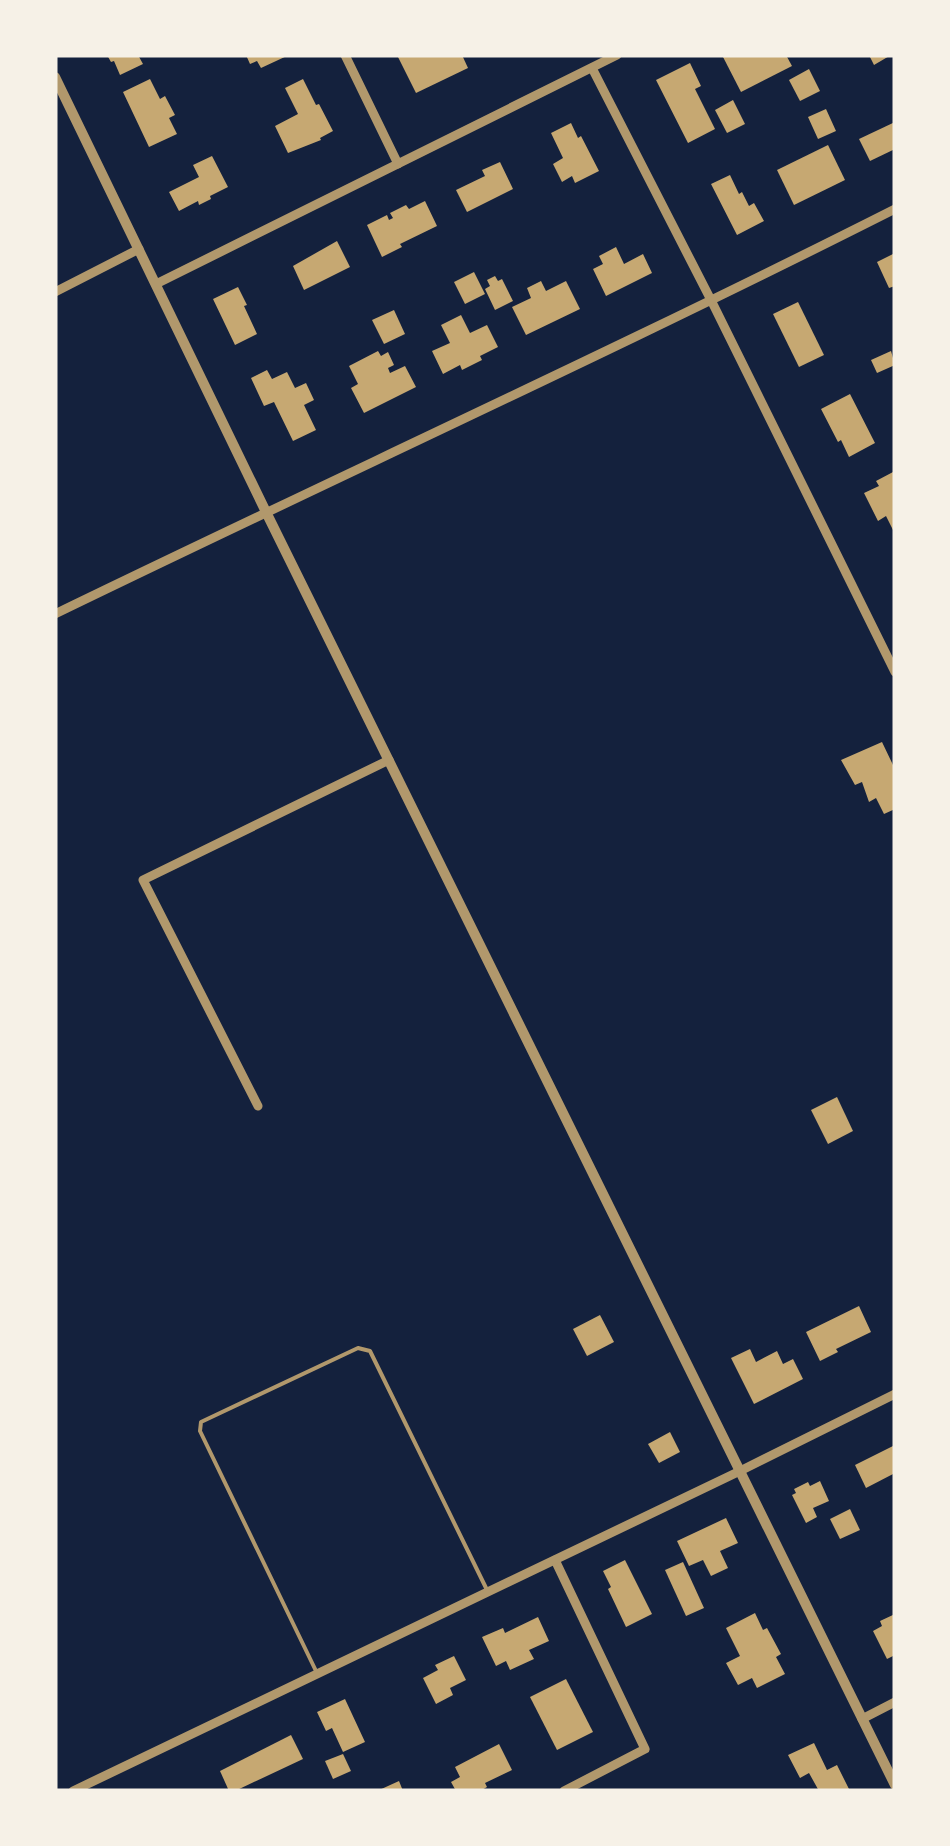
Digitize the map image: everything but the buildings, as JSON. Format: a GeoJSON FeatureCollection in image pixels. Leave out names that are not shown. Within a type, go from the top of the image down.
{"type":"FeatureCollection","features":[{"type":"Feature","properties":{"kind":"street"},"geometry":{"type":"LineString","coordinates":[[344,55],[398,164]]}},
{"type":"Feature","properties":{"kind":"street"},"geometry":{"type":"LineString","coordinates":[[156,284],[617,55]]}},
{"type":"Feature","properties":{"kind":"street"},"geometry":{"type":"LineString","coordinates":[[592,68],[895,672]]}},
{"type":"Feature","properties":{"kind":"street"},"geometry":{"type":"LineString","coordinates":[[55,78],[895,1786]]}},
{"type":"Feature","properties":{"kind":"street"},"geometry":{"type":"LineString","coordinates":[[55,614],[712,302],[895,210]]}},
{"type":"Feature","properties":{"kind":"street"},"geometry":{"type":"LineString","coordinates":[[55,292],[139,249]]}},
{"type":"Feature","properties":{"kind":"street"},"geometry":{"type":"LineString","coordinates":[[258,1106],[143,880],[389,760]]}},
{"type":"Feature","properties":{"kind":"street"},"geometry":{"type":"LineString","coordinates":[[72,1791],[895,1394]]}},
{"type":"Feature","properties":{"kind":"street"},"geometry":{"type":"LineString","coordinates":[[554,1560],[645,1749],[564,1791]]}},
{"type":"Feature","properties":{"kind":"street"},"geometry":{"type":"LineString","coordinates":[[862,1719],[895,1702]]}},
{"type":"Feature","properties":{"kind":"lane"},"geometry":{"type":"LineString","coordinates":[[317,1674],[200,1431],[201,1422],[358,1348],[370,1351],[488,1592]]}}]}
